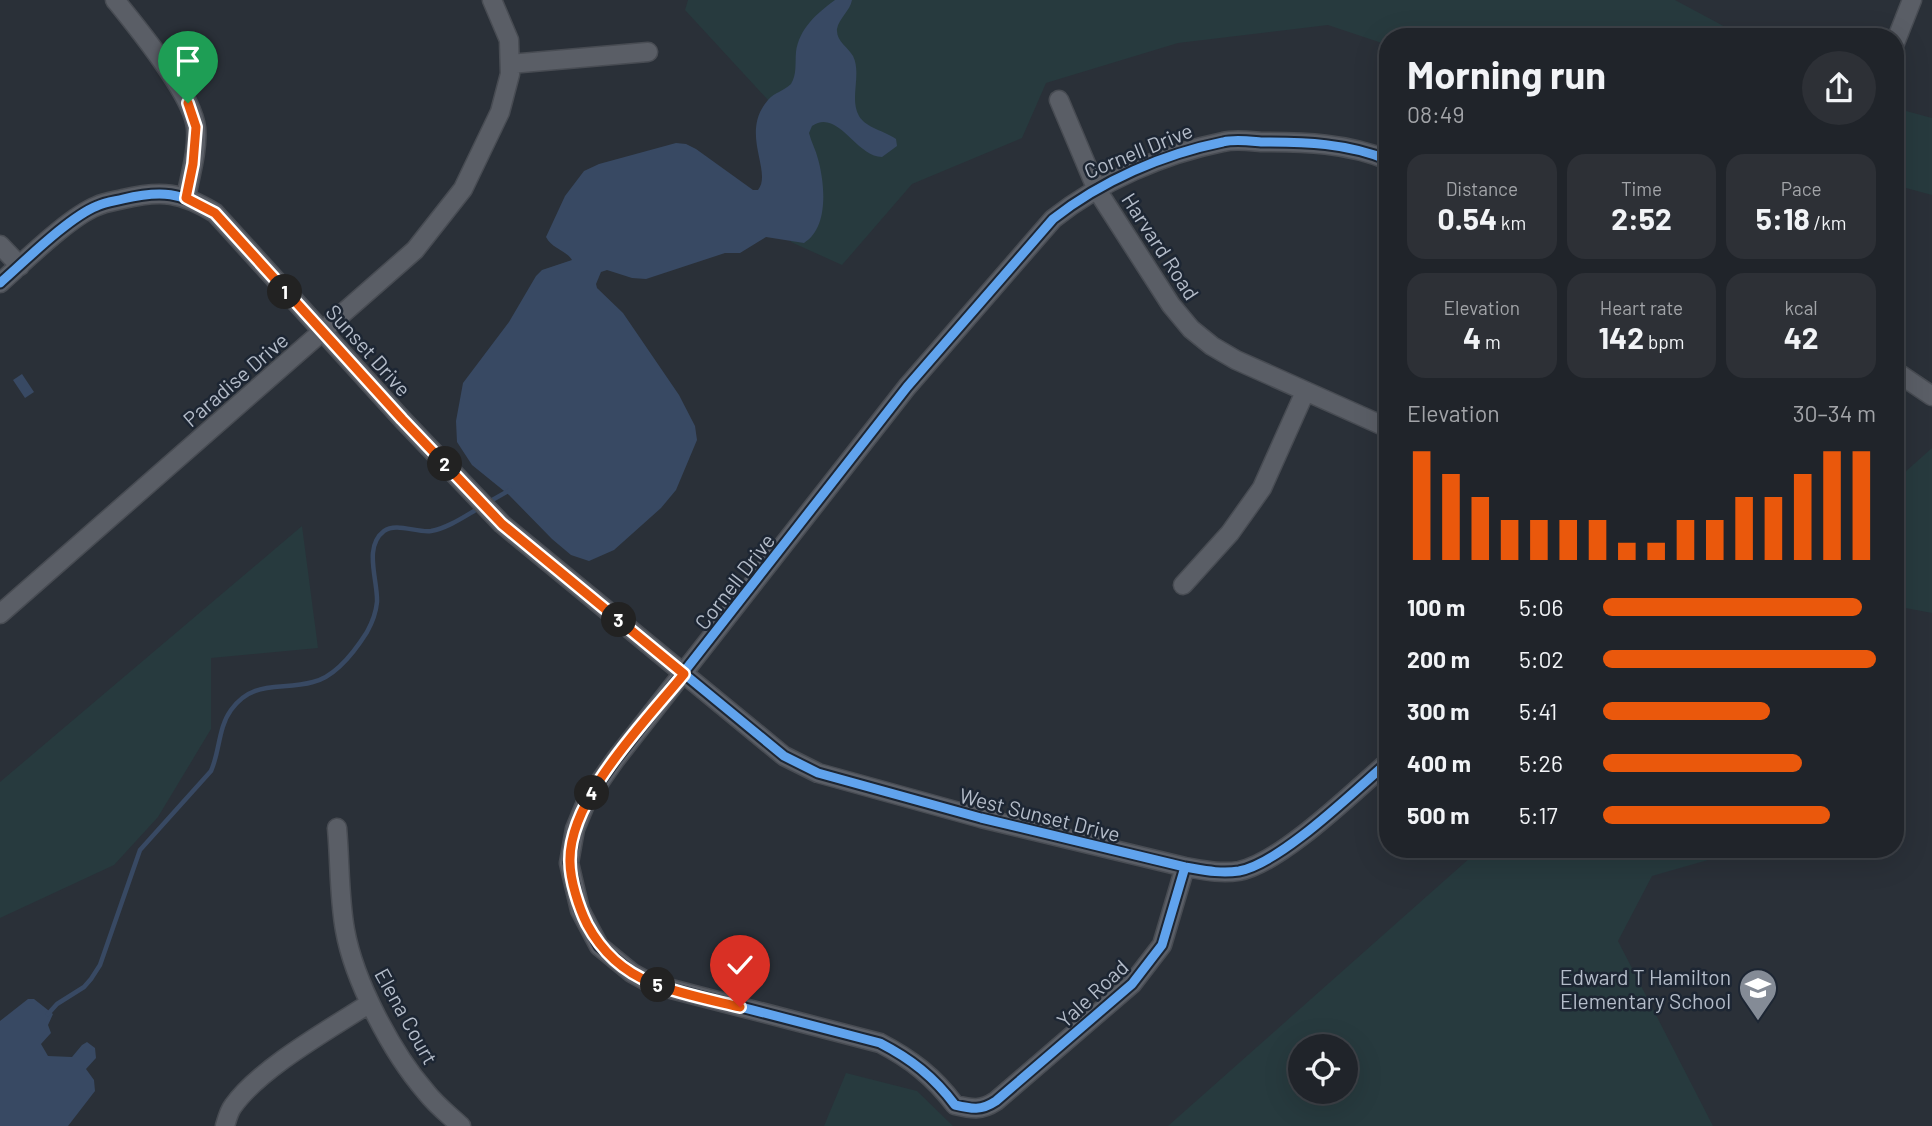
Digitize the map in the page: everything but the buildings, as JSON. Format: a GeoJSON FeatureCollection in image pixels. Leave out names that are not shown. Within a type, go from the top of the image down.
{"type":"FeatureCollection","features":[{"type":"Feature","properties":{"kind":"street"},"geometry":{"type":"LineString","coordinates":[[115,0],[146,38],[188,103],[196,127],[193,164],[186,198]]}},
{"type":"Feature","properties":{"kind":"street","name":"Paradise Drive"},"geometry":{"type":"LineString","coordinates":[[0,614],[415,250],[463,189],[500,112],[510,74],[509,40],[492,0]]}},
{"type":"Feature","properties":{"kind":"street"},"geometry":{"type":"LineString","coordinates":[[1901,28],[1912,0]]}},
{"type":"Feature","properties":{"kind":"street"},"geometry":{"type":"LineString","coordinates":[[510,64],[649,52]]}},
{"type":"Feature","properties":{"kind":"street","name":"Harvard Road"},"geometry":{"type":"LineString","coordinates":[[1059,100],[1097,190],[1171,305],[1191,329],[1236,360],[1379,424]]}},
{"type":"Feature","properties":{"kind":"street","name":"Cornell Drive"},"geometry":{"type":"LineString","coordinates":[[975,1110],[955,1105],[941,1086],[908,1058],[880,1044],[652,984],[632,973],[599,946],[580,910],[569,863],[575,829],[587,800],[615,760],[907,387],[1053,219],[1074,203],[1115,180],[1173,156],[1226,141],[1305,142],[1350,147],[1379,157]]}},
{"type":"Feature","properties":{"kind":"street","name":"Sunset Drive"},"geometry":{"type":"LineString","coordinates":[[0,283],[73,220],[96,206],[148,193],[174,194],[215,213],[402,419],[502,524],[684,674]]}},
{"type":"Feature","properties":{"kind":"street"},"geometry":{"type":"LineString","coordinates":[[0,245],[20,266]]}},
{"type":"Feature","properties":{"kind":"street"},"geometry":{"type":"LineString","coordinates":[[1904,377],[1932,396]]}},
{"type":"Feature","properties":{"kind":"street"},"geometry":{"type":"LineString","coordinates":[[1183,585],[1230,533],[1262,488],[1305,392]]}},
{"type":"Feature","properties":{"kind":"street","name":"West Sunset Drive"},"geometry":{"type":"LineString","coordinates":[[684,674],[784,756],[818,773],[981,818],[1219,873],[1240,871],[1257,865],[1284,849],[1379,770]]}},
{"type":"Feature","properties":{"kind":"street","name":"Elena Court"},"geometry":{"type":"LineString","coordinates":[[337,828],[344,928],[353,963],[370,1003],[409,1070],[426,1093],[461,1126]]}},
{"type":"Feature","properties":{"kind":"street","name":"Yale Road"},"geometry":{"type":"LineString","coordinates":[[975,1110],[996,1101],[1132,984],[1162,945],[1185,867]]}},
{"type":"Feature","properties":{"kind":"street"},"geometry":{"type":"LineString","coordinates":[[225,1126],[231,1108],[248,1088],[370,1003]]}},
{"type":"Feature","properties":{"kind":"green space"},"geometry":{"type":"Polygon","coordinates":[[[688,0],[1675,0],[1727,28],[1379,28],[1379,42],[1328,25],[1178,43],[1046,83],[1022,138],[912,184],[842,265],[791,242],[768,100],[685,10],[688,0]]]}},
{"type":"Feature","properties":{"kind":"green space"},"geometry":{"type":"Polygon","coordinates":[[[1904,110],[1932,118],[1932,195],[1904,187],[1904,110]]]}},
{"type":"Feature","properties":{"kind":"green space"},"geometry":{"type":"Polygon","coordinates":[[[1932,448],[1932,613],[1904,608],[1904,473],[1932,448]]]}},
{"type":"Feature","properties":{"kind":"green space"},"geometry":{"type":"Polygon","coordinates":[[[302,526],[318,648],[211,658],[211,729],[158,817],[114,865],[0,918],[0,782],[302,526]]]}},
{"type":"Feature","properties":{"kind":"green space"},"geometry":{"type":"Polygon","coordinates":[[[1470,858],[1715,858],[1652,876],[1618,941],[1713,1126],[1168,1126],[1470,858]]]}},
{"type":"Feature","properties":{"kind":"green space"},"geometry":{"type":"Polygon","coordinates":[[[846,1073],[917,1091],[953,1126],[824,1126],[846,1073]]]}},
{"type":"Feature","properties":{"kind":"water"},"geometry":{"type":"Polygon","coordinates":[[[835,0],[852,0],[838,25],[837,33],[855,63],[856,109],[866,124],[896,139],[897,146],[882,157],[873,155],[830,123],[821,122],[812,126],[809,133],[820,169],[823,205],[818,227],[804,243],[766,237],[740,253],[725,253],[646,279],[632,278],[607,270],[601,272],[597,288],[623,313],[679,395],[695,426],[697,440],[676,490],[661,508],[614,550],[589,561],[571,555],[509,495],[472,465],[457,442],[456,421],[463,383],[509,322],[536,276],[542,270],[572,260],[546,237],[565,196],[584,171],[599,164],[676,143],[686,144],[753,190],[758,190],[762,182],[756,138],[760,113],[771,97],[791,84],[801,36],[816,16],[835,0]]]}},
{"type":"Feature","properties":{"kind":"water"},"geometry":{"type":"Polygon","coordinates":[[[22,374],[34,392],[25,398],[13,380],[22,374]]]}},
{"type":"Feature","properties":{"kind":"water"},"geometry":{"type":"Polygon","coordinates":[[[28,999],[34,999],[53,1014],[48,1025],[51,1033],[41,1044],[48,1056],[72,1057],[87,1042],[95,1048],[96,1058],[86,1069],[94,1080],[95,1091],[68,1126],[0,1126],[0,1021],[28,999]]]}},
{"type":"Feature","properties":{"kind":"waterway"},"geometry":{"type":"LineString","coordinates":[[487,503],[510,490]]}},
{"type":"Feature","properties":{"kind":"waterway"},"geometry":{"type":"LineString","coordinates":[[48,1014],[57,1004],[84,987],[100,965],[140,850],[211,771],[224,724],[231,710],[240,700],[258,690],[301,685],[321,679],[350,655],[371,625],[375,614],[377,593],[373,555],[374,546],[384,531],[394,527],[431,531],[479,508]]}},
{"type":"Feature","properties":{"kind":"cycle path"},"geometry":{"type":"LineString","coordinates":[[1185,867],[1162,945],[1132,984],[996,1101],[976,1108],[955,1105],[921,1070],[880,1043],[652,984],[632,973],[599,946],[580,910],[569,863],[575,829],[587,800],[615,760],[907,387],[1053,219],[1091,193],[1134,171],[1178,154],[1228,141],[1310,143],[1379,156]]}},
{"type":"Feature","properties":{"kind":"cycle path"},"geometry":{"type":"LineString","coordinates":[[0,283],[73,220],[103,204],[136,196],[160,194],[181,197],[215,213],[402,419],[502,524],[784,756],[818,773],[981,818],[1185,867],[1225,872],[1239,871],[1275,855],[1316,825],[1379,770]]}},
{"type":"Feature","properties":{"kind":"place","name":"Edward T Hamilton Elementary School"},"geometry":{"type":"Point","coordinates":[1758,1022]}},
{"type":"Feature","properties":{"kind":"route"},"geometry":{"type":"LineString","coordinates":[[188,103],[196,127],[193,164],[186,198],[195,200],[215,213],[402,419],[502,524],[684,674],[615,760],[587,800],[575,829],[569,863],[580,910],[599,946],[614,960],[652,984],[740,1007]]}}]}
